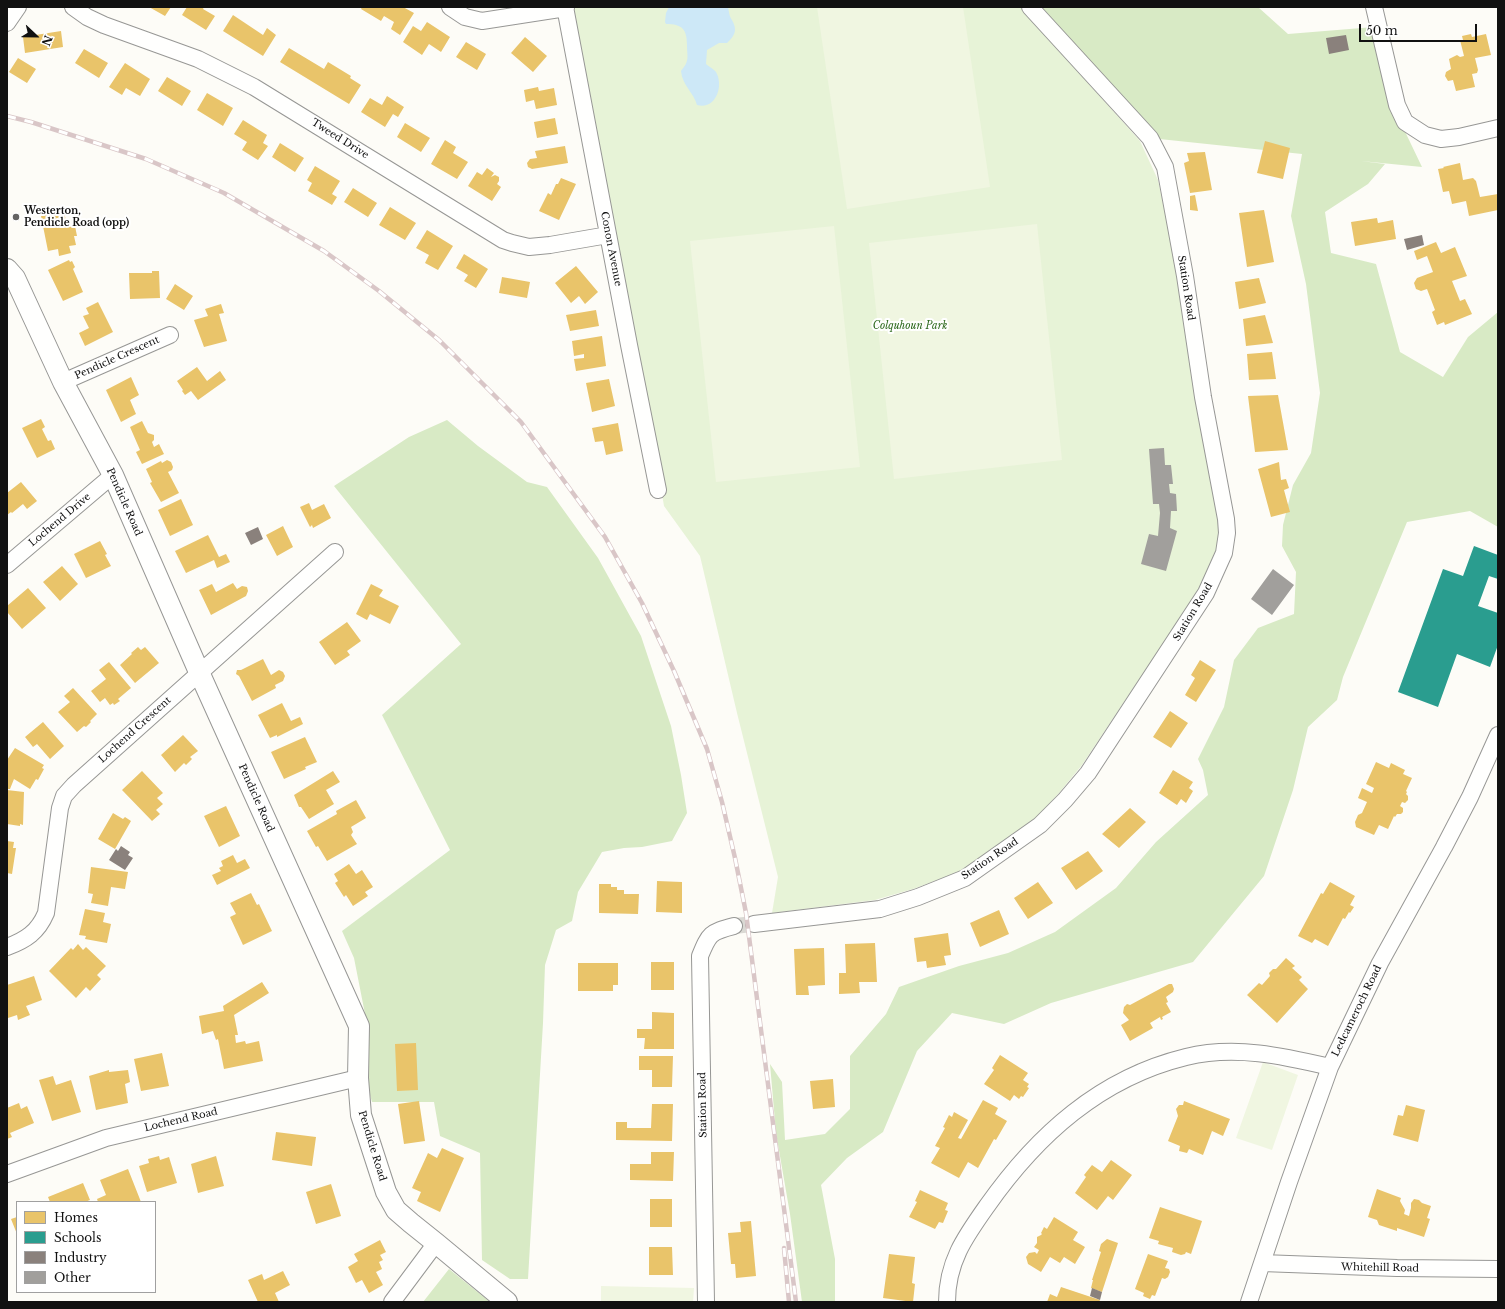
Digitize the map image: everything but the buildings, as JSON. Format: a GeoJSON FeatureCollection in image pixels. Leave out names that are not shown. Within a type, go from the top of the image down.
{"type":"FeatureCollection","features":[{"type":"Feature","properties":{"kind":"street"},"geometry":{"type":"LineString","coordinates":[[7,23],[18,7]]}},
{"type":"Feature","properties":{"kind":"street","name":"Tweed Drive"},"geometry":{"type":"LineString","coordinates":[[73,7],[87,17],[104,25],[198,59],[254,87],[503,240],[529,248],[608,235]]}},
{"type":"Feature","properties":{"kind":"street"},"geometry":{"type":"LineString","coordinates":[[450,7],[465,17],[482,21],[565,8]]}},
{"type":"Feature","properties":{"kind":"street","name":"Station Road"},"geometry":{"type":"LineString","coordinates":[[754,924],[880,909],[918,897],[965,878],[1040,825],[1065,800],[1088,773],[1206,593],[1224,553],[1227,533],[1226,519],[1203,397],[1185,276],[1165,167],[1150,138],[1030,7]]}},
{"type":"Feature","properties":{"kind":"street"},"geometry":{"type":"LineString","coordinates":[[1374,7],[1397,105],[1405,122],[1425,135],[1441,139],[1459,137],[1498,128]]}},
{"type":"Feature","properties":{"kind":"street","name":"Conon Avenue"},"geometry":{"type":"LineString","coordinates":[[565,8],[658,490]]}},
{"type":"Feature","properties":{"kind":"street","name":"Pendicle Road"},"geometry":{"type":"LineString","coordinates":[[7,269],[15,278],[63,382],[113,475],[199,672],[359,1026],[358,1078],[361,1115],[386,1192],[396,1210],[507,1302]]}},
{"type":"Feature","properties":{"kind":"street","name":"Pendicle Crescent"},"geometry":{"type":"LineString","coordinates":[[63,382],[170,335]]}},
{"type":"Feature","properties":{"kind":"street","name":"Lochend Drive"},"geometry":{"type":"LineString","coordinates":[[7,565],[113,475]]}},
{"type":"Feature","properties":{"kind":"street","name":"Lochend Crescent"},"geometry":{"type":"LineString","coordinates":[[7,947],[22,941],[34,932],[42,922],[46,913],[60,808],[64,796],[74,785],[199,672],[335,552]]}},
{"type":"Feature","properties":{"kind":"street","name":"Ledcameroch Road"},"geometry":{"type":"LineString","coordinates":[[1249,1302],[1291,1175],[1330,1067],[1380,963],[1470,797],[1498,735]]}},
{"type":"Feature","properties":{"kind":"street","name":"Station Road"},"geometry":{"type":"LineString","coordinates":[[706,1302],[700,956],[708,937],[720,930],[734,926]]}},
{"type":"Feature","properties":{"kind":"street"},"geometry":{"type":"LineString","coordinates":[[947,1302],[954,1258],[967,1234],[999,1189],[1029,1152],[1061,1121],[1094,1097],[1153,1067],[1187,1057],[1212,1052],[1237,1051],[1261,1053],[1287,1057],[1330,1067]]}},
{"type":"Feature","properties":{"kind":"street","name":"Lochend Road"},"geometry":{"type":"LineString","coordinates":[[7,1174],[106,1138],[358,1078]]}},
{"type":"Feature","properties":{"kind":"street"},"geometry":{"type":"LineString","coordinates":[[392,1302],[436,1243]]}},
{"type":"Feature","properties":{"kind":"street","name":"Whitehill Road"},"geometry":{"type":"LineString","coordinates":[[1262,1263],[1397,1268],[1498,1269]]}},
{"type":"Feature","properties":{"kind":"green space","name":"Colquhoun Park"},"geometry":{"type":"Polygon","coordinates":[[[573,7],[1020,7],[1140,141],[1158,180],[1179,277],[1222,529],[1213,565],[1192,600],[1082,765],[1059,793],[1035,819],[961,871],[913,889],[875,900],[772,913],[778,877],[700,556],[664,506],[643,382],[573,7]]]}},
{"type":"Feature","properties":{"kind":"green space"},"geometry":{"type":"Polygon","coordinates":[[[817,7],[963,7],[990,187],[847,209],[817,7]]]}},
{"type":"Feature","properties":{"kind":"green space"},"geometry":{"type":"Polygon","coordinates":[[[1020,7],[1258,7],[1288,34],[1374,27],[1399,119],[1422,167],[1361,161],[1385,164],[1368,184],[1325,212],[1331,253],[1376,264],[1400,352],[1443,377],[1468,337],[1498,312],[1498,527],[1470,511],[1407,522],[1343,677],[1337,700],[1308,727],[1293,790],[1264,876],[1193,962],[1051,1003],[1004,1024],[952,1013],[917,1051],[883,1132],[847,1158],[821,1185],[835,1259],[835,1302],[802,1302],[790,1214],[776,1133],[770,1064],[782,1082],[785,1140],[825,1134],[850,1109],[850,1056],[886,1014],[899,987],[959,966],[1008,953],[1055,932],[1116,888],[1156,842],[1208,795],[1203,770],[1198,759],[1224,707],[1234,660],[1258,628],[1294,614],[1296,572],[1282,546],[1283,525],[1293,485],[1311,453],[1320,393],[1306,284],[1291,216],[1302,154],[1150,138],[1046,36],[1020,7]]]}},
{"type":"Feature","properties":{"kind":"green space"},"geometry":{"type":"Polygon","coordinates":[[[1037,224],[1062,460],[894,479],[869,243],[1037,224]]]}},
{"type":"Feature","properties":{"kind":"green space"},"geometry":{"type":"Polygon","coordinates":[[[834,226],[860,467],[716,482],[690,241],[834,226]]]}},
{"type":"Feature","properties":{"kind":"green space"},"geometry":{"type":"Polygon","coordinates":[[[447,420],[478,446],[527,482],[547,487],[598,558],[641,636],[671,726],[687,813],[672,841],[642,847],[624,848],[602,852],[578,892],[572,921],[556,930],[545,965],[528,1279],[510,1279],[482,1260],[480,1153],[440,1136],[434,1102],[372,1102],[365,1078],[366,1019],[354,958],[342,931],[450,850],[382,715],[461,644],[334,486],[409,437],[447,420]]]}},
{"type":"Feature","properties":{"kind":"green space"},"geometry":{"type":"Polygon","coordinates":[[[1263,1062],[1298,1075],[1272,1150],[1236,1138],[1263,1062]]]}},
{"type":"Feature","properties":{"kind":"green space"},"geometry":{"type":"Polygon","coordinates":[[[449,1269],[490,1302],[423,1302],[449,1269]]]}},
{"type":"Feature","properties":{"kind":"green space"},"geometry":{"type":"Polygon","coordinates":[[[601,1286],[694,1288],[693,1302],[601,1302],[601,1286]]]}},
{"type":"Feature","properties":{"kind":"water"},"geometry":{"type":"Polygon","coordinates":[[[669,7],[728,7],[734,23],[734,35],[727,43],[719,43],[707,50],[706,64],[716,72],[719,90],[717,96],[709,104],[704,106],[697,105],[682,76],[681,71],[686,64],[687,59],[687,40],[685,31],[680,26],[666,24],[666,13],[669,7]]]}},
{"type":"Feature","properties":{"kind":"tunnel"},"geometry":{"type":"LineString","coordinates":[[734,926],[754,924]]}},
{"type":"Feature","properties":{"kind":"railway"},"geometry":{"type":"LineString","coordinates":[[7,116],[31,122],[146,159],[224,193],[324,251],[379,291],[439,340],[521,422],[605,537],[642,603],[674,671],[707,749],[722,802],[746,913],[796,1302]]}},
{"type":"Feature","properties":{"kind":"railway"},"geometry":{"type":"LineString","coordinates":[[784,1248],[789,1302]]}},
{"type":"Feature","properties":{"kind":"place","name":"Westerton, Pendicle Road (opp)"},"geometry":{"type":"Point","coordinates":[16,217]}}]}
